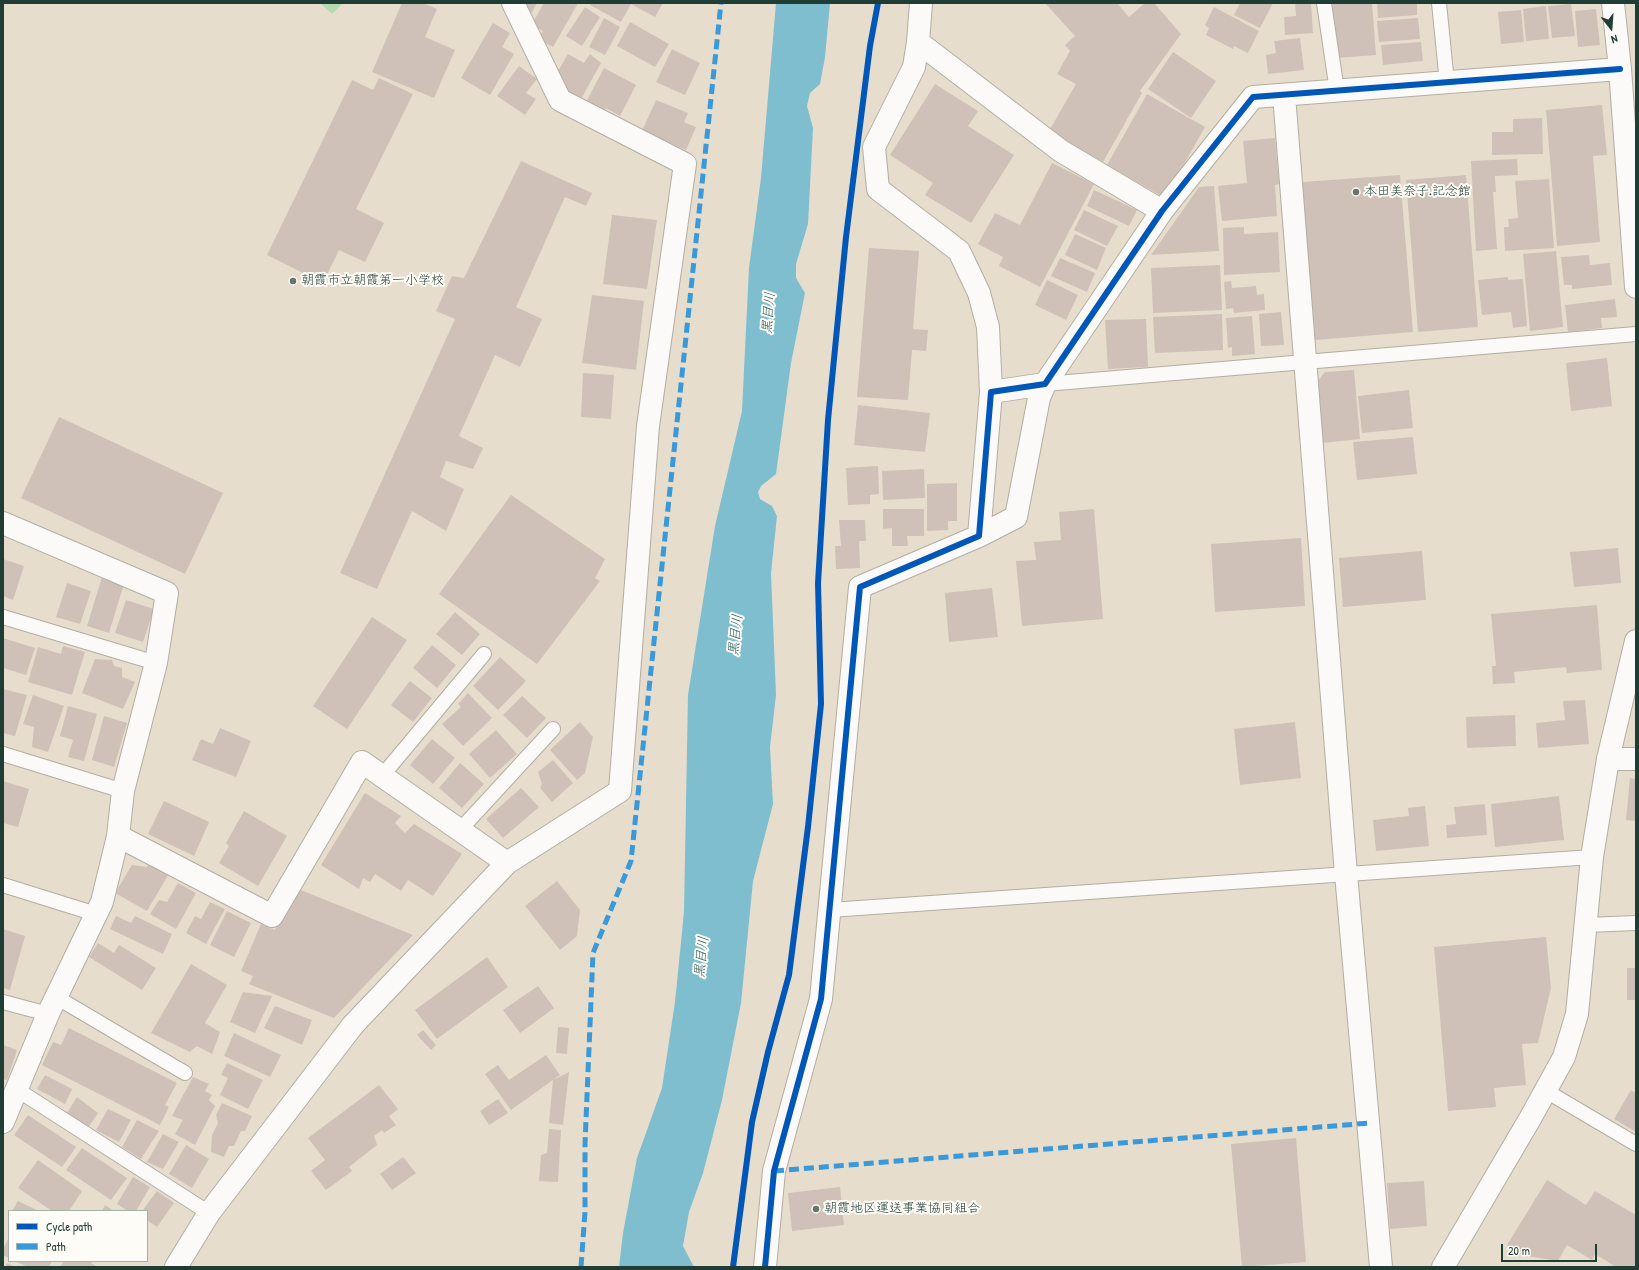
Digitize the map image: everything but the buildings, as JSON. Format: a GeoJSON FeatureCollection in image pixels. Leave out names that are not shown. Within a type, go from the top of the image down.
{"type":"FeatureCollection","features":[{"type":"Feature","properties":{"kind":"street"},"geometry":{"type":"LineString","coordinates":[[176,1267],[209,1212],[353,1025],[507,863],[620,791],[648,426],[685,164],[560,100],[513,3]]}},
{"type":"Feature","properties":{"kind":"street"},"geometry":{"type":"LineString","coordinates":[[921,3],[918,42],[914,67],[874,147],[878,189],[959,251],[979,293],[988,327],[991,392],[979,536]]}},
{"type":"Feature","properties":{"kind":"street"},"geometry":{"type":"LineString","coordinates":[[1613,3],[1620,69],[1636,287]]}},
{"type":"Feature","properties":{"kind":"street"},"geometry":{"type":"LineString","coordinates":[[918,42],[1061,151],[1162,211]]}},
{"type":"Feature","properties":{"kind":"street"},"geometry":{"type":"LineString","coordinates":[[765,1267],[774,1171],[821,999],[860,587],[979,536],[1016,517],[1039,398],[1045,384],[1162,211],[1253,97],[1620,69]]}},
{"type":"Feature","properties":{"kind":"street"},"geometry":{"type":"LineString","coordinates":[[1284,95],[1346,874],[1382,1267]]}},
{"type":"Feature","properties":{"kind":"street"},"geometry":{"type":"LineString","coordinates":[[991,392],[1045,384]]}},
{"type":"Feature","properties":{"kind":"street"},"geometry":{"type":"LineString","coordinates":[[3,523],[167,593],[156,663],[123,791],[118,836],[102,902],[52,1006],[3,1122]]}},
{"type":"Feature","properties":{"kind":"street"},"geometry":{"type":"LineString","coordinates":[[1443,1267],[1546,1091],[1564,1057],[1577,1014],[1592,857],[1608,759],[1636,641]]}},
{"type":"Feature","properties":{"kind":"street"},"geometry":{"type":"LineString","coordinates":[[1608,759],[1636,759]]}},
{"type":"Feature","properties":{"kind":"street"},"geometry":{"type":"LineString","coordinates":[[118,836],[272,916],[362,762],[507,863]]}},
{"type":"Feature","properties":{"kind":"lane"},"geometry":{"type":"LineString","coordinates":[[1324,3],[1337,91]]}},
{"type":"Feature","properties":{"kind":"lane"},"geometry":{"type":"LineString","coordinates":[[1439,3],[1447,82]]}},
{"type":"Feature","properties":{"kind":"lane"},"geometry":{"type":"LineString","coordinates":[[1045,384],[1636,334]]}},
{"type":"Feature","properties":{"kind":"lane"},"geometry":{"type":"LineString","coordinates":[[3,617],[156,663]]}},
{"type":"Feature","properties":{"kind":"lane"},"geometry":{"type":"LineString","coordinates":[[382,776],[484,654]]}},
{"type":"Feature","properties":{"kind":"lane"},"geometry":{"type":"LineString","coordinates":[[460,830],[553,729]]}},
{"type":"Feature","properties":{"kind":"lane"},"geometry":{"type":"LineString","coordinates":[[3,754],[123,791]]}},
{"type":"Feature","properties":{"kind":"lane"},"geometry":{"type":"LineString","coordinates":[[830,910],[1592,857]]}},
{"type":"Feature","properties":{"kind":"lane"},"geometry":{"type":"LineString","coordinates":[[3,885],[96,914]]}},
{"type":"Feature","properties":{"kind":"lane"},"geometry":{"type":"LineString","coordinates":[[1586,925],[1636,923]]}},
{"type":"Feature","properties":{"kind":"lane"},"geometry":{"type":"LineString","coordinates":[[3,1002],[52,1006],[185,1073]]}},
{"type":"Feature","properties":{"kind":"lane"},"geometry":{"type":"LineString","coordinates":[[16,1089],[209,1212]]}},
{"type":"Feature","properties":{"kind":"lane"},"geometry":{"type":"LineString","coordinates":[[1546,1091],[1636,1144]]}},
{"type":"Feature","properties":{"kind":"green space"},"geometry":{"type":"Polygon","coordinates":[[[320,3],[343,3],[332,14],[320,3]]]}},
{"type":"Feature","properties":{"kind":"water","name":"黒目川"},"geometry":{"type":"Polygon","coordinates":[[[776,3],[830,3],[825,57],[820,84],[810,93],[807,106],[813,128],[808,224],[796,264],[796,278],[805,293],[791,363],[776,474],[761,486],[758,492],[760,499],[772,506],[777,516],[771,573],[776,695],[770,747],[773,804],[753,881],[741,1003],[722,1100],[703,1173],[689,1212],[683,1246],[694,1267],[619,1267],[623,1233],[637,1158],[662,1088],[675,1002],[684,912],[688,695],[715,526],[742,411],[749,268],[761,178],[776,3]]]}},
{"type":"Feature","properties":{"kind":"marked path"},"geometry":{"type":"LineString","coordinates":[[581,1267],[585,1212],[585,1144],[593,953],[631,861],[721,3]]}},
{"type":"Feature","properties":{"kind":"marked path"},"geometry":{"type":"LineString","coordinates":[[774,1171],[1370,1123]]}},
{"type":"Feature","properties":{"kind":"cycle path"},"geometry":{"type":"LineString","coordinates":[[733,1267],[752,1122],[768,1052],[789,975],[808,827],[821,704],[818,583],[828,420],[846,237],[870,46],[878,3]]}},
{"type":"Feature","properties":{"kind":"cycle path"},"geometry":{"type":"LineString","coordinates":[[765,1267],[774,1171],[821,999],[860,587],[979,536],[991,392],[1045,384],[1162,211],[1253,97],[1620,69]]}},
{"type":"Feature","properties":{"kind":"place","name":"本田美奈子.記念館"},"geometry":{"type":"Point","coordinates":[1356,192]}},
{"type":"Feature","properties":{"kind":"place","name":"朝霞市立朝霞第一小学校"},"geometry":{"type":"Point","coordinates":[293,281]}},
{"type":"Feature","properties":{"kind":"place","name":"朝霞地区運送事業協同組合"},"geometry":{"type":"Point","coordinates":[816,1209]}}]}
